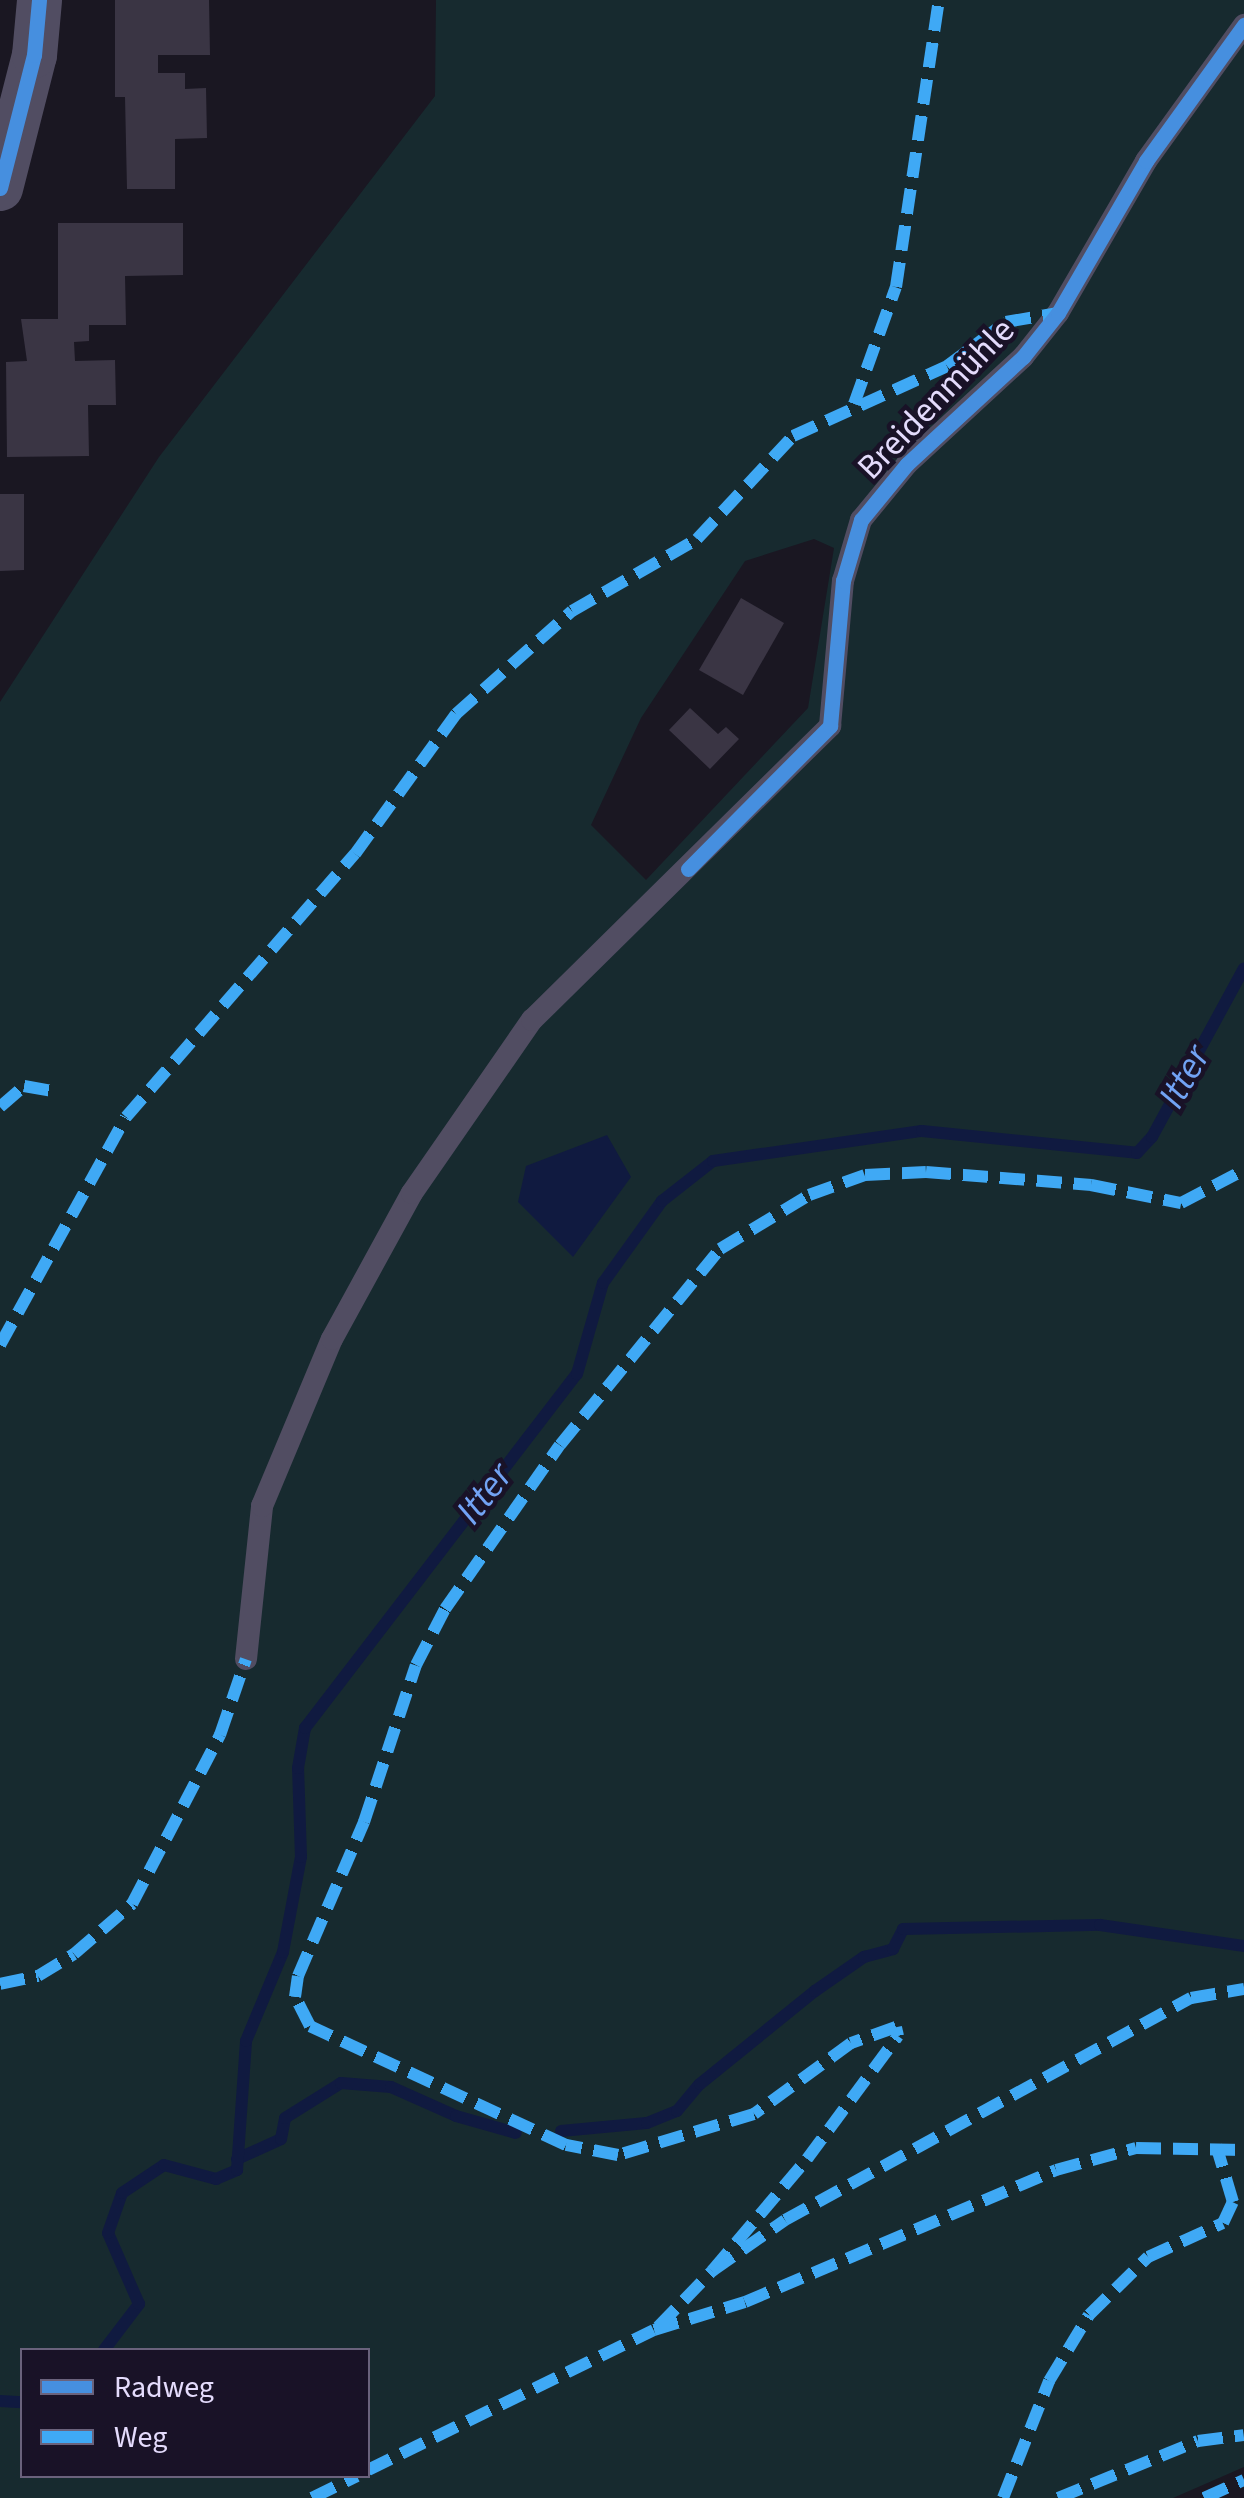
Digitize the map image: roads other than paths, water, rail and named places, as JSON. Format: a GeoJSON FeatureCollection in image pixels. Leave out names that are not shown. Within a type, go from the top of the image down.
{"type":"FeatureCollection","features":[{"type":"Feature","properties":{"kind":"street"},"geometry":{"type":"LineString","coordinates":[[0,188],[34,55],[39,0]]}},
{"type":"Feature","properties":{"kind":"lane","name":"Breidenmühle"},"geometry":{"type":"LineString","coordinates":[[246,1659],[262,1506],[332,1339],[412,1193],[532,1020],[830,726],[843,581],[862,520],[907,464],[1023,356],[1058,313],[1146,161],[1244,26]]}},
{"type":"Feature","properties":{"kind":"water"},"geometry":{"type":"Polygon","coordinates":[[[607,1135],[631,1177],[573,1257],[518,1202],[526,1166],[607,1135]]]}},
{"type":"Feature","properties":{"kind":"waterway","name":"Itter"},"geometry":{"type":"LineString","coordinates":[[106,2348],[139,2304],[108,2233],[122,2193],[164,2165],[216,2179],[237,2170],[246,2041],[283,1952],[301,1857],[298,1768],[305,1728],[577,1374],[603,1283],[662,1201],[713,1161],[922,1131],[1137,1153],[1152,1137],[1244,968]]}},
{"type":"Feature","properties":{"kind":"waterway"},"geometry":{"type":"LineString","coordinates":[[561,2131],[647,2123],[677,2111],[700,2084],[815,1991],[864,1957],[893,1949],[903,1929],[1100,1925],[1244,1946]]}},
{"type":"Feature","properties":{"kind":"waterway"},"geometry":{"type":"LineString","coordinates":[[237,2159],[281,2139],[285,2118],[341,2083],[391,2087],[456,2116],[516,2133]]}},
{"type":"Feature","properties":{"kind":"waterway","name":"Itter"},"geometry":{"type":"LineString","coordinates":[[0,2401],[20,2402]]}}]}
